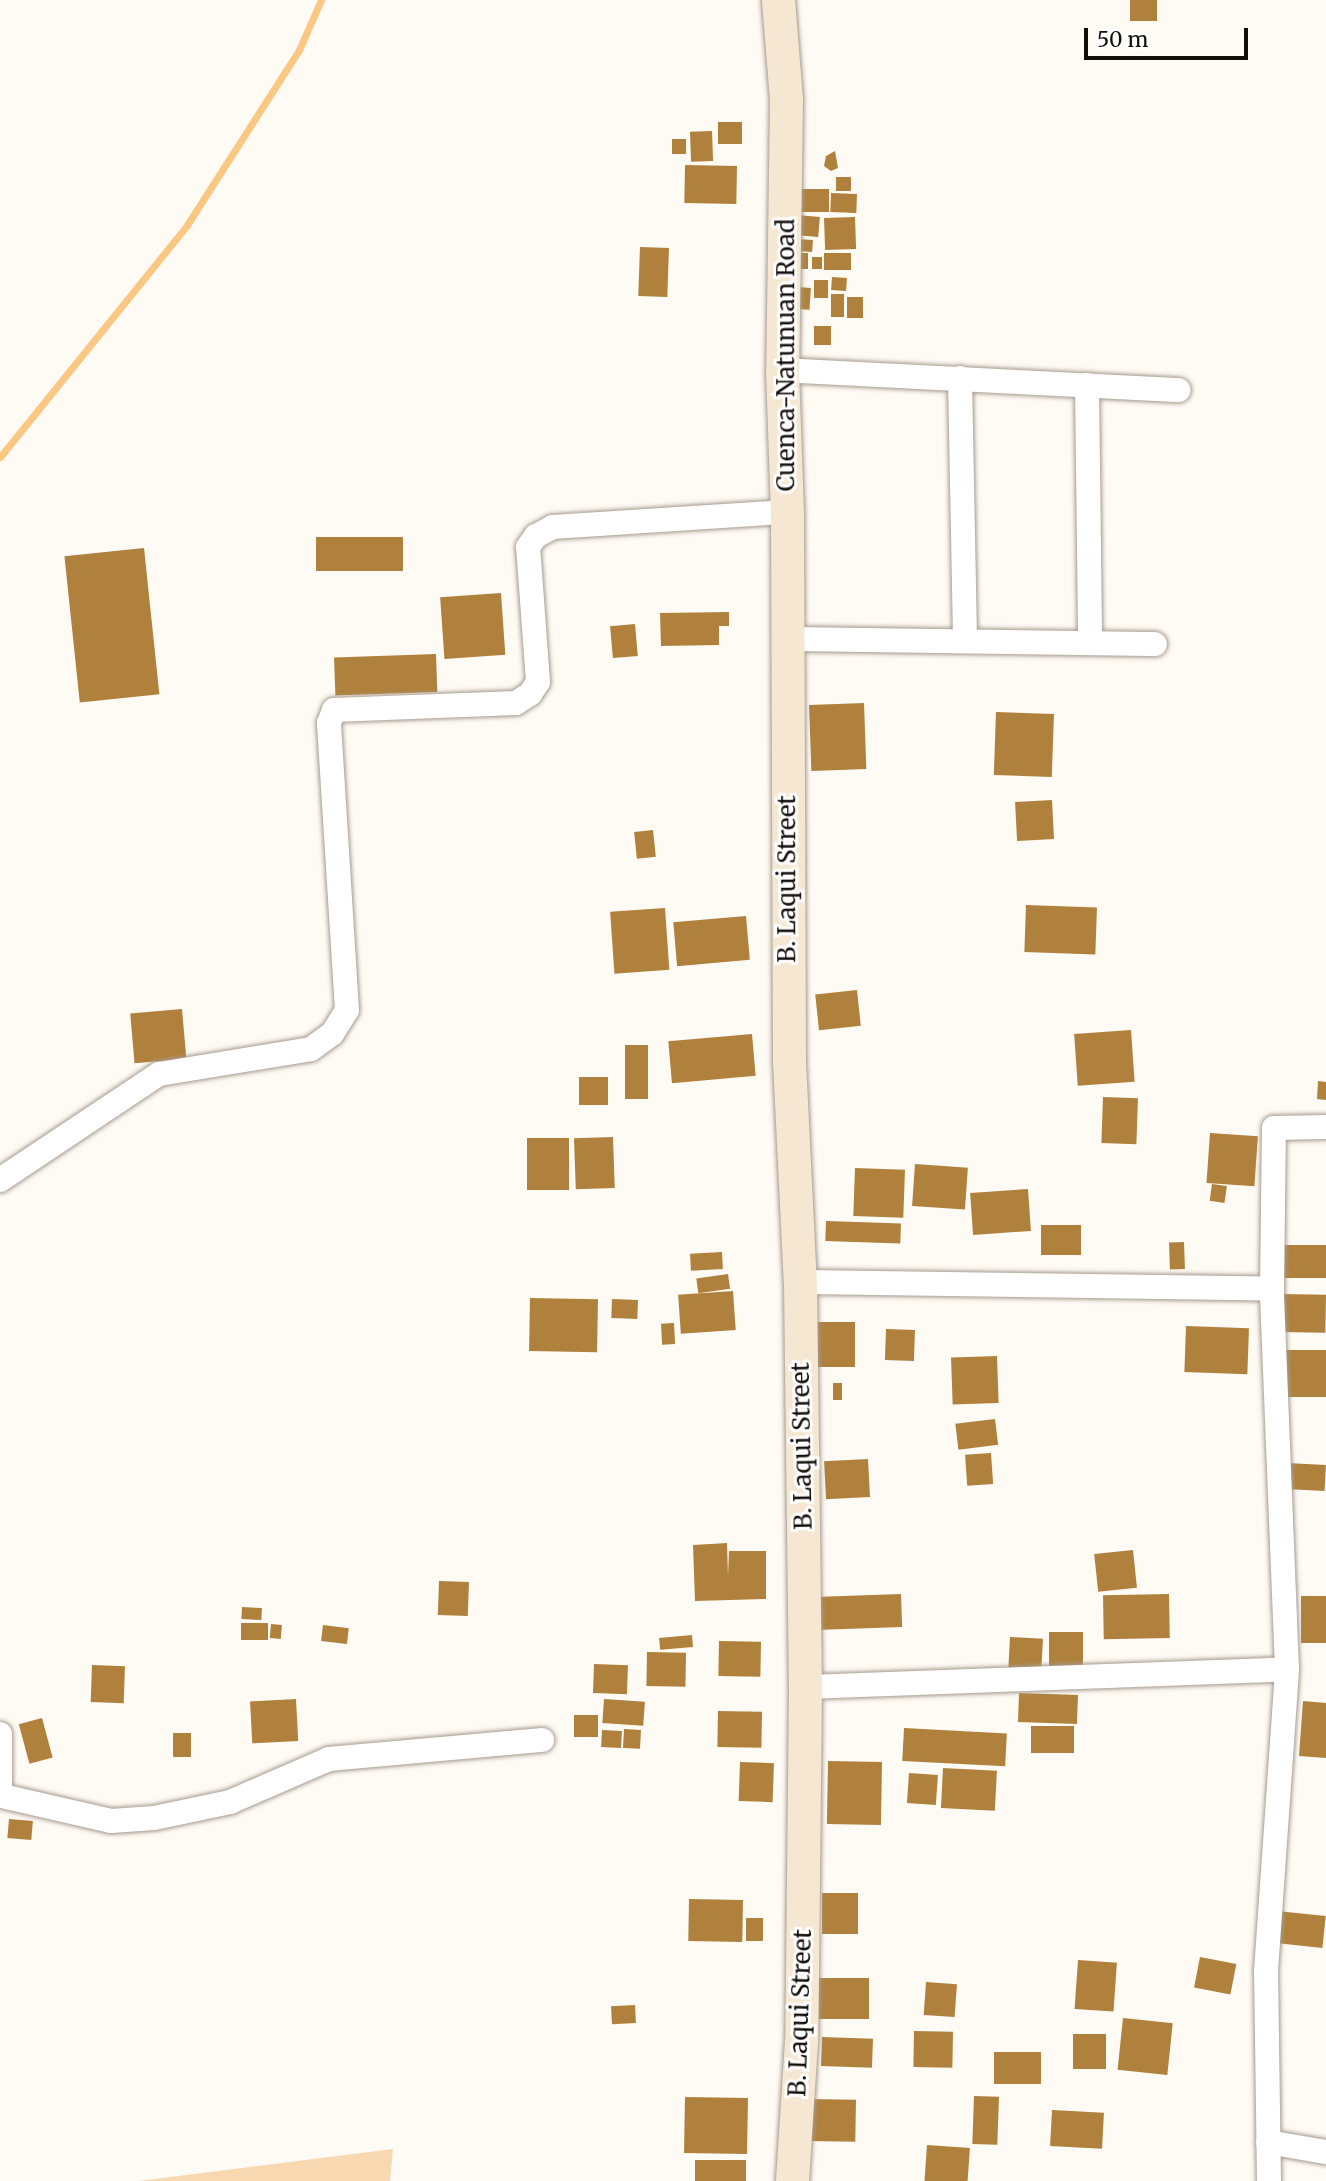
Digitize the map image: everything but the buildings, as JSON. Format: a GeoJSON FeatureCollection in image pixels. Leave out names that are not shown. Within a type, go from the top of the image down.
{"type":"FeatureCollection","features":[{"type":"Feature","properties":{"kind":"main road","name":"Cuenca-Natunuan Road"},"geometry":{"type":"LineString","coordinates":[[778,0],[786,100],[782,370],[787,512],[786,711]]}},
{"type":"Feature","properties":{"kind":"main road","name":"B. Laqui Street"},"geometry":{"type":"LineString","coordinates":[[786,711],[789,1061],[800,1282],[805,1687],[801,2041],[792,2181]]}},
{"type":"Feature","properties":{"kind":"street"},"geometry":{"type":"LineString","coordinates":[[782,370],[1178,390]]}},
{"type":"Feature","properties":{"kind":"street"},"geometry":{"type":"LineString","coordinates":[[960,378],[965,639]]}},
{"type":"Feature","properties":{"kind":"street"},"geometry":{"type":"LineString","coordinates":[[1087,385],[1090,642]]}},
{"type":"Feature","properties":{"kind":"street"},"geometry":{"type":"LineString","coordinates":[[0,1180],[159,1074],[311,1049],[332,1034],[347,1010],[329,723],[334,710],[516,703],[530,694],[538,682],[528,547],[536,536],[553,527],[787,512]]}},
{"type":"Feature","properties":{"kind":"street"},"geometry":{"type":"LineString","coordinates":[[787,639],[965,639],[1155,644]]}},
{"type":"Feature","properties":{"kind":"street"},"geometry":{"type":"LineString","coordinates":[[1269,2181],[1266,1971],[1287,1668],[1272,1289],[1274,1128],[1326,1127]]}},
{"type":"Feature","properties":{"kind":"street"},"geometry":{"type":"LineString","coordinates":[[800,1282],[1272,1289]]}},
{"type":"Feature","properties":{"kind":"street"},"geometry":{"type":"LineString","coordinates":[[805,1687],[1287,1668]]}},
{"type":"Feature","properties":{"kind":"street"},"geometry":{"type":"LineString","coordinates":[[0,1734],[1,1796],[111,1821],[154,1818],[230,1802],[329,1759],[542,1740]]}},
{"type":"Feature","properties":{"kind":"street"},"geometry":{"type":"LineString","coordinates":[[1268,2142],[1326,2152]]}},
{"type":"Feature","properties":{"kind":"shaded area"},"geometry":{"type":"Polygon","coordinates":[[[393,2149],[390,2181],[139,2181],[393,2149]]]}},
{"type":"Feature","properties":{"kind":"waterway"},"geometry":{"type":"LineString","coordinates":[[0,457],[187,225],[299,50],[321,0]]}}]}
